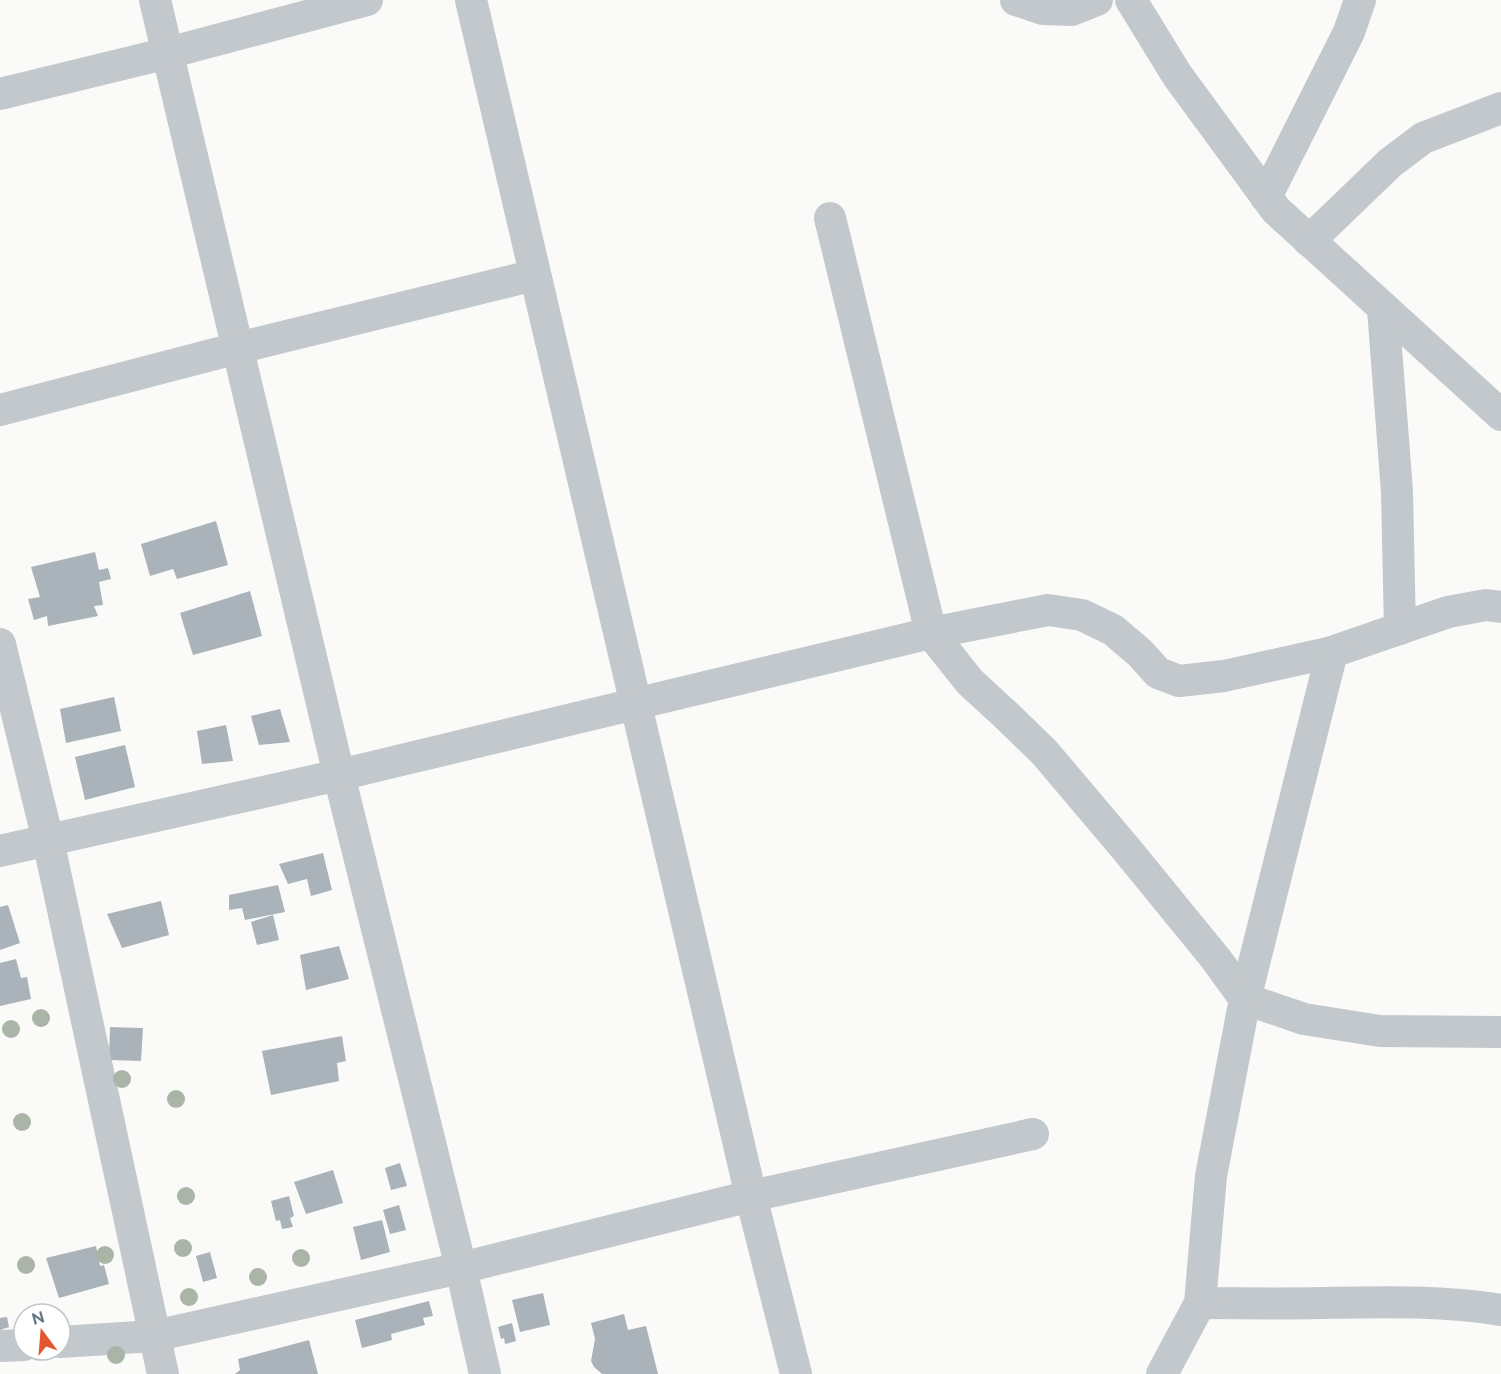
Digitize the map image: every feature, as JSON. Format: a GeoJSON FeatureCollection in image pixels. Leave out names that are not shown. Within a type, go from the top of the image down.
{"type":"FeatureCollection","features":[{"type":"Feature","properties":{"kind":"street"},"geometry":{"type":"LineString","coordinates":[[155,0],[339,775],[485,1374]]}},
{"type":"Feature","properties":{"kind":"street"},"geometry":{"type":"LineString","coordinates":[[0,94],[168,53],[367,0]]}},
{"type":"Feature","properties":{"kind":"street"},"geometry":{"type":"LineString","coordinates":[[471,0],[752,1196],[796,1374]]}},
{"type":"Feature","properties":{"kind":"street"},"geometry":{"type":"LineString","coordinates":[[1016,0],[1043,9],[1072,10],[1097,0]]}},
{"type":"Feature","properties":{"kind":"street"},"geometry":{"type":"LineString","coordinates":[[1131,0],[1177,75],[1276,210],[1501,415]]}},
{"type":"Feature","properties":{"kind":"street"},"geometry":{"type":"LineString","coordinates":[[1266,197],[1349,32],[1360,0]]}},
{"type":"Feature","properties":{"kind":"street"},"geometry":{"type":"LineString","coordinates":[[1309,241],[1390,163],[1423,138],[1501,108]]}},
{"type":"Feature","properties":{"kind":"street"},"geometry":{"type":"LineString","coordinates":[[830,218],[931,633],[970,682],[1044,753],[1172,904],[1245,999],[1304,1019],[1380,1031],[1501,1032]]}},
{"type":"Feature","properties":{"kind":"street"},"geometry":{"type":"LineString","coordinates":[[0,410],[238,348],[535,275]]}},
{"type":"Feature","properties":{"kind":"street"},"geometry":{"type":"LineString","coordinates":[[1383,309],[1397,492],[1400,629]]}},
{"type":"Feature","properties":{"kind":"street"},"geometry":{"type":"LineString","coordinates":[[0,851],[339,775],[931,633],[1048,610],[1082,615],[1113,630],[1158,672],[1179,681],[1224,676],[1332,652],[1448,612],[1486,605],[1501,607]]}},
{"type":"Feature","properties":{"kind":"street"},"geometry":{"type":"LineString","coordinates":[[0,644],[48,840],[163,1374]]}},
{"type":"Feature","properties":{"kind":"street"},"geometry":{"type":"LineString","coordinates":[[1162,1374],[1200,1303],[1211,1176],[1245,999],[1332,652]]}},
{"type":"Feature","properties":{"kind":"street"},"geometry":{"type":"LineString","coordinates":[[72,1341],[154,1336],[461,1268],[752,1196],[1032,1134]]}},
{"type":"Feature","properties":{"kind":"street"},"geometry":{"type":"LineString","coordinates":[[1200,1303],[1410,1302],[1478,1306],[1501,1310]]}},
{"type":"Feature","properties":{"kind":"building"},"geometry":{"type":"Polygon","coordinates":[[[216,521],[228,565],[177,579],[173,569],[150,576],[141,544],[216,521]]]}},
{"type":"Feature","properties":{"kind":"building"},"geometry":{"type":"Polygon","coordinates":[[[95,552],[99,570],[108,568],[111,579],[99,582],[103,605],[94,606],[98,616],[48,626],[47,616],[34,620],[28,599],[40,597],[31,567],[95,552]]]}},
{"type":"Feature","properties":{"kind":"building"},"geometry":{"type":"Polygon","coordinates":[[[250,591],[262,636],[193,655],[180,613],[250,591]]]}},
{"type":"Feature","properties":{"kind":"building"},"geometry":{"type":"Polygon","coordinates":[[[114,697],[121,731],[66,743],[60,709],[114,697]]]}},
{"type":"Feature","properties":{"kind":"building"},"geometry":{"type":"Polygon","coordinates":[[[280,709],[290,742],[259,745],[251,716],[280,709]]]}},
{"type":"Feature","properties":{"kind":"building"},"geometry":{"type":"Polygon","coordinates":[[[226,725],[233,761],[202,764],[197,731],[226,725]]]}},
{"type":"Feature","properties":{"kind":"building"},"geometry":{"type":"Polygon","coordinates":[[[125,745],[135,787],[85,800],[75,757],[125,745]]]}},
{"type":"Feature","properties":{"kind":"building"},"geometry":{"type":"Polygon","coordinates":[[[323,853],[332,890],[311,896],[307,879],[288,884],[279,864],[323,853]]]}},
{"type":"Feature","properties":{"kind":"building"},"geometry":{"type":"Polygon","coordinates":[[[278,885],[285,912],[245,920],[242,908],[229,910],[229,895],[278,885]]]}},
{"type":"Feature","properties":{"kind":"building"},"geometry":{"type":"Polygon","coordinates":[[[161,901],[169,935],[122,948],[107,914],[161,901]]]}},
{"type":"Feature","properties":{"kind":"building"},"geometry":{"type":"Polygon","coordinates":[[[8,905],[20,943],[0,950],[0,907],[8,905]]]}},
{"type":"Feature","properties":{"kind":"building"},"geometry":{"type":"Polygon","coordinates":[[[273,915],[279,940],[257,945],[251,922],[273,915]]]}},
{"type":"Feature","properties":{"kind":"building"},"geometry":{"type":"Polygon","coordinates":[[[339,946],[349,979],[306,990],[300,955],[339,946]]]}},
{"type":"Feature","properties":{"kind":"building"},"geometry":{"type":"Polygon","coordinates":[[[16,959],[21,978],[27,977],[31,999],[0,1006],[0,963],[16,959]]]}},
{"type":"Feature","properties":{"kind":"building"},"geometry":{"type":"Polygon","coordinates":[[[110,1027],[143,1028],[141,1061],[109,1060],[110,1027]]]}},
{"type":"Feature","properties":{"kind":"building"},"geometry":{"type":"Polygon","coordinates":[[[342,1036],[346,1061],[337,1063],[339,1081],[271,1095],[262,1051],[342,1036]]]}},
{"type":"Feature","properties":{"kind":"building"},"geometry":{"type":"Polygon","coordinates":[[[400,1163],[407,1186],[391,1190],[385,1168],[400,1163]]]}},
{"type":"Feature","properties":{"kind":"building"},"geometry":{"type":"Polygon","coordinates":[[[333,1170],[343,1203],[306,1214],[294,1182],[333,1170]]]}},
{"type":"Feature","properties":{"kind":"building"},"geometry":{"type":"Polygon","coordinates":[[[289,1196],[294,1216],[290,1218],[293,1227],[282,1229],[280,1220],[276,1221],[271,1201],[289,1196]]]}},
{"type":"Feature","properties":{"kind":"building"},"geometry":{"type":"Polygon","coordinates":[[[399,1205],[406,1230],[390,1234],[383,1210],[399,1205]]]}},
{"type":"Feature","properties":{"kind":"building"},"geometry":{"type":"Polygon","coordinates":[[[382,1220],[390,1252],[361,1260],[353,1227],[382,1220]]]}},
{"type":"Feature","properties":{"kind":"building"},"geometry":{"type":"Polygon","coordinates":[[[96,1246],[100,1266],[104,1265],[109,1284],[59,1298],[46,1258],[96,1246]]]}},
{"type":"Feature","properties":{"kind":"building"},"geometry":{"type":"Polygon","coordinates":[[[210,1252],[217,1278],[203,1282],[196,1256],[210,1252]]]}},
{"type":"Feature","properties":{"kind":"building"},"geometry":{"type":"Polygon","coordinates":[[[543,1293],[550,1325],[520,1332],[512,1300],[543,1293]]]}},
{"type":"Feature","properties":{"kind":"building"},"geometry":{"type":"Polygon","coordinates":[[[429,1301],[433,1316],[423,1318],[425,1325],[391,1334],[392,1340],[362,1348],[355,1320],[429,1301]]]}},
{"type":"Feature","properties":{"kind":"building"},"geometry":{"type":"Polygon","coordinates":[[[624,1314],[628,1330],[646,1326],[658,1374],[602,1374],[594,1367],[591,1361],[595,1339],[591,1323],[624,1314]]]}},
{"type":"Feature","properties":{"kind":"building"},"geometry":{"type":"Polygon","coordinates":[[[7,1317],[9,1327],[0,1330],[0,1318],[7,1317]]]}},
{"type":"Feature","properties":{"kind":"building"},"geometry":{"type":"Polygon","coordinates":[[[512,1323],[516,1341],[505,1344],[498,1327],[512,1323]]]}},
{"type":"Feature","properties":{"kind":"building"},"geometry":{"type":"Polygon","coordinates":[[[309,1340],[318,1374],[235,1374],[240,1370],[238,1359],[309,1340]]]}}]}
